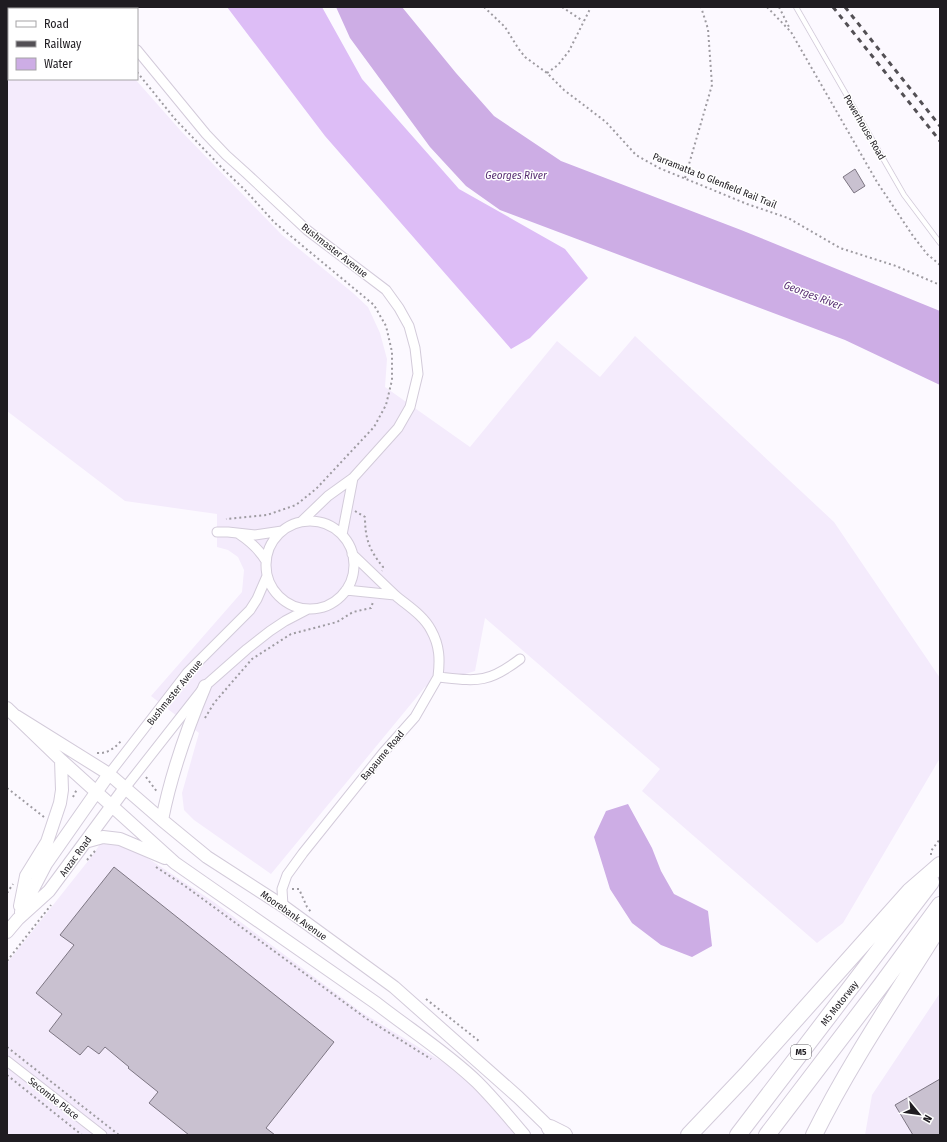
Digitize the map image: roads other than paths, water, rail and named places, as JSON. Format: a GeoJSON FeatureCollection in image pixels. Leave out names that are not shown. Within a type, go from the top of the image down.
{"type":"FeatureCollection","features":[{"type":"Feature","properties":{"kind":"highway"},"geometry":{"type":"LineString","coordinates":[[689,1135],[746,1075],[910,891],[937,864]]}},
{"type":"Feature","properties":{"kind":"highway","name":"M5 Motorway"},"geometry":{"type":"LineString","coordinates":[[738,1135],[937,864]]}},
{"type":"Feature","properties":{"kind":"highway","name":"M5"},"geometry":{"type":"LineString","coordinates":[[767,1135],[940,905]]}},
{"type":"Feature","properties":{"kind":"highway"},"geometry":{"type":"LineString","coordinates":[[814,1135],[827,1108],[861,1050],[940,925]]}},
{"type":"Feature","properties":{"kind":"highway"},"geometry":{"type":"LineString","coordinates":[[821,1135],[841,1084]]}},
{"type":"Feature","properties":{"kind":"main road"},"geometry":{"type":"LineString","coordinates":[[162,820],[166,796],[187,728],[205,686]]}},
{"type":"Feature","properties":{"kind":"main road","name":"Moorebank Avenue"},"geometry":{"type":"LineString","coordinates":[[7,708],[95,792],[175,863],[376,1003],[432,1044],[476,1082],[524,1135]]}},
{"type":"Feature","properties":{"kind":"main road","name":"Moorebank Avenue"},"geometry":{"type":"LineString","coordinates":[[16,716],[109,774],[207,857],[283,906],[394,987],[557,1133]]}},
{"type":"Feature","properties":{"kind":"main road"},"geometry":{"type":"LineString","coordinates":[[18,919],[26,876],[47,842],[60,804],[62,790],[61,760]]}},
{"type":"Feature","properties":{"kind":"main road","name":"Bushmaster Avenue"},"geometry":{"type":"LineString","coordinates":[[95,792],[109,774]]}},
{"type":"Feature","properties":{"kind":"main road","name":"Anzac Road"},"geometry":{"type":"LineString","coordinates":[[7,932],[18,919],[49,891],[125,788]]}},
{"type":"Feature","properties":{"kind":"main road","name":"Anzac Road"},"geometry":{"type":"LineString","coordinates":[[18,919],[46,864],[95,792]]}},
{"type":"Feature","properties":{"kind":"main road"},"geometry":{"type":"LineString","coordinates":[[85,842],[103,837],[120,839],[175,863]]}},
{"type":"Feature","properties":{"kind":"street","name":"Bushmaster Avenue"},"geometry":{"type":"LineString","coordinates":[[138,51],[206,134],[226,155],[307,230],[386,290],[399,308],[408,326],[415,348],[418,374],[410,407],[398,428],[353,478],[328,496],[302,521]]}},
{"type":"Feature","properties":{"kind":"street"},"geometry":{"type":"LineString","coordinates":[[342,535],[353,478]]}},
{"type":"Feature","properties":{"kind":"street"},"geometry":{"type":"LineString","coordinates":[[302,521],[317,521],[331,526],[342,535],[350,547],[354,562],[352,576],[346,590],[335,600],[323,607],[308,609],[295,606],[282,599],[272,589],[267,576],[266,561],[269,547],[277,535],[282,531],[288,526],[302,521]]}},
{"type":"Feature","properties":{"kind":"street"},"geometry":{"type":"LineString","coordinates":[[217,532],[254,535],[282,531]]}},
{"type":"Feature","properties":{"kind":"street"},"geometry":{"type":"LineString","coordinates":[[239,534],[259,550],[266,561]]}},
{"type":"Feature","properties":{"kind":"street"},"geometry":{"type":"LineString","coordinates":[[352,554],[395,595],[422,618],[431,629],[440,659],[438,677],[473,680],[485,679],[505,670],[520,659]]}},
{"type":"Feature","properties":{"kind":"street","name":"Bushmaster Avenue"},"geometry":{"type":"LineString","coordinates":[[109,774],[187,673],[250,610],[257,600],[267,576]]}},
{"type":"Feature","properties":{"kind":"street"},"geometry":{"type":"LineString","coordinates":[[346,590],[395,595]]}},
{"type":"Feature","properties":{"kind":"street","name":"Bushmaster Avenue"},"geometry":{"type":"LineString","coordinates":[[125,788],[205,686],[270,631],[308,609]]}},
{"type":"Feature","properties":{"kind":"street","name":"Bapaume Road"},"geometry":{"type":"LineString","coordinates":[[283,906],[282,888],[287,874],[383,753],[415,717],[438,677]]}},
{"type":"Feature","properties":{"kind":"street","name":"Secombe Place"},"geometry":{"type":"LineString","coordinates":[[7,1061],[102,1135]]}},
{"type":"Feature","properties":{"kind":"lane","name":"Powerhouse Road"},"geometry":{"type":"LineString","coordinates":[[796,7],[904,195],[940,243]]}},
{"type":"Feature","properties":{"kind":"water","name":"Georges River"},"geometry":{"type":"Polygon","coordinates":[[[336,7],[402,7],[456,73],[494,116],[561,161],[741,230],[940,311],[940,385],[845,340],[500,210],[466,186],[430,147],[350,38],[336,7]]]}},
{"type":"Feature","properties":{"kind":"water"},"geometry":{"type":"Polygon","coordinates":[[[628,804],[652,848],[661,871],[674,894],[708,911],[712,946],[692,957],[661,945],[632,923],[610,889],[594,837],[606,811],[628,804]]]}},
{"type":"Feature","properties":{"kind":"railway"},"geometry":{"type":"LineString","coordinates":[[833,7],[940,141]]}},
{"type":"Feature","properties":{"kind":"railway"},"geometry":{"type":"LineString","coordinates":[[845,7],[940,126]]}}]}
